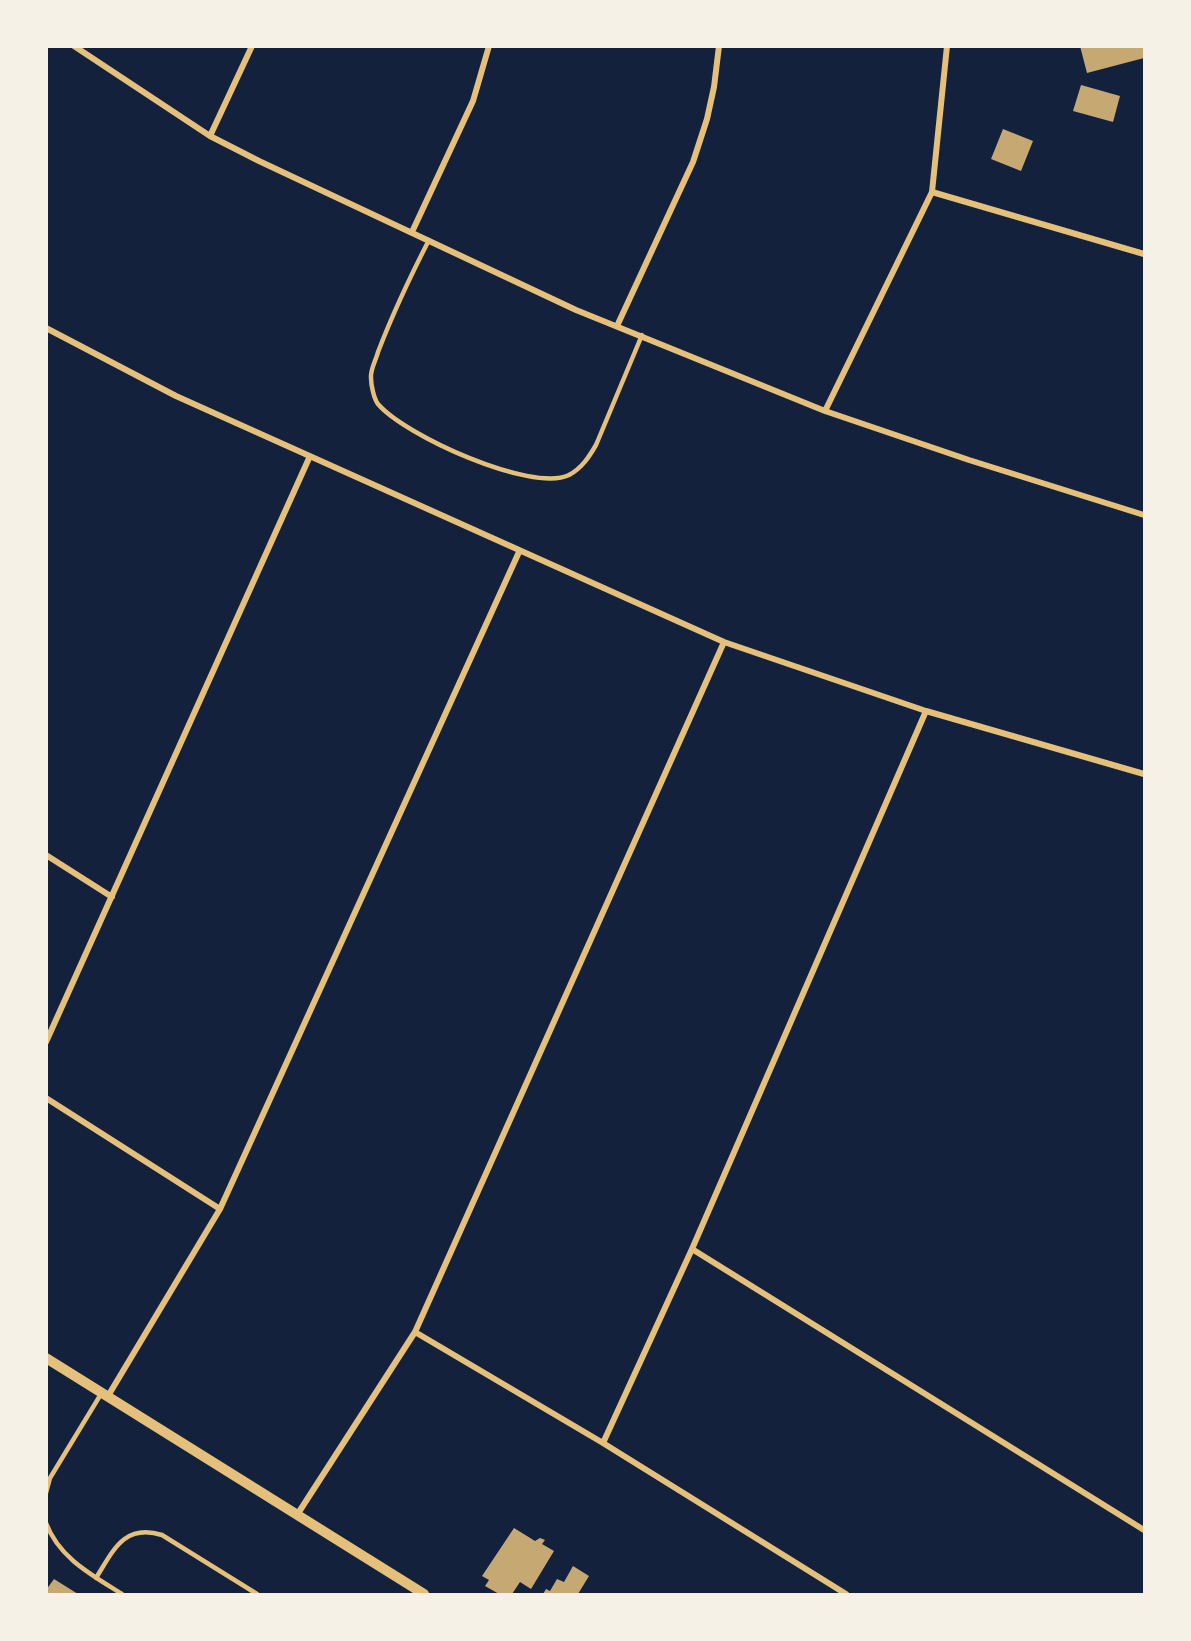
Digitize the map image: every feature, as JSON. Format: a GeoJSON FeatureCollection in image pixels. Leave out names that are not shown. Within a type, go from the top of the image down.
{"type":"FeatureCollection","features":[{"type":"Feature","properties":{"kind":"street"},"geometry":{"type":"LineString","coordinates":[[74,46],[210,136],[576,310],[825,411],[969,460],[1144,515]]}},
{"type":"Feature","properties":{"kind":"street"},"geometry":{"type":"LineString","coordinates":[[210,136],[252,46]]}},
{"type":"Feature","properties":{"kind":"street"},"geometry":{"type":"LineString","coordinates":[[412,232],[473,101],[489,46]]}},
{"type":"Feature","properties":{"kind":"street"},"geometry":{"type":"LineString","coordinates":[[617,326],[693,162],[707,119],[719,46]]}},
{"type":"Feature","properties":{"kind":"street"},"geometry":{"type":"LineString","coordinates":[[825,411],[932,192],[947,46]]}},
{"type":"Feature","properties":{"kind":"street"},"geometry":{"type":"LineString","coordinates":[[932,192],[1144,254]]}},
{"type":"Feature","properties":{"kind":"street"},"geometry":{"type":"LineString","coordinates":[[46,328],[176,396],[519,552],[724,642],[926,711],[1144,774]]}},
{"type":"Feature","properties":{"kind":"street"},"geometry":{"type":"LineString","coordinates":[[46,1042],[310,456]]}},
{"type":"Feature","properties":{"kind":"street"},"geometry":{"type":"LineString","coordinates":[[105,1394],[220,1209],[519,552]]}},
{"type":"Feature","properties":{"kind":"street"},"geometry":{"type":"LineString","coordinates":[[296,1515],[415,1332],[724,642]]}},
{"type":"Feature","properties":{"kind":"street"},"geometry":{"type":"LineString","coordinates":[[603,1443],[692,1249],[926,711]]}},
{"type":"Feature","properties":{"kind":"street"},"geometry":{"type":"LineString","coordinates":[[46,855],[112,897]]}},
{"type":"Feature","properties":{"kind":"street"},"geometry":{"type":"LineString","coordinates":[[46,1098],[220,1209]]}},
{"type":"Feature","properties":{"kind":"street"},"geometry":{"type":"LineString","coordinates":[[692,1249],[1144,1530]]}},
{"type":"Feature","properties":{"kind":"street"},"geometry":{"type":"LineString","coordinates":[[415,1332],[603,1443],[846,1594]]}},
{"type":"Feature","properties":{"kind":"street"},"geometry":{"type":"LineString","coordinates":[[46,1358],[424,1594]]}},
{"type":"Feature","properties":{"kind":"lane"},"geometry":{"type":"LineString","coordinates":[[429,240],[394,311],[370,376],[376,403],[411,431],[496,468],[534,478],[554,479],[570,474],[587,461],[596,445],[642,335]]}},
{"type":"Feature","properties":{"kind":"lane"},"geometry":{"type":"LineString","coordinates":[[46,1493],[50,1478],[105,1394]]}},
{"type":"Feature","properties":{"kind":"lane"},"geometry":{"type":"LineString","coordinates":[[46,1523],[52,1539],[66,1556],[122,1594]]}},
{"type":"Feature","properties":{"kind":"lane"},"geometry":{"type":"LineString","coordinates":[[96,1578],[117,1546],[127,1537],[144,1531],[162,1535],[257,1594]]}},
{"type":"Feature","properties":{"kind":"building"},"geometry":{"type":"Polygon","coordinates":[[[1080,46],[1144,46],[1144,58],[1087,73],[1080,46]]]}},
{"type":"Feature","properties":{"kind":"building"},"geometry":{"type":"Polygon","coordinates":[[[1081,85],[1120,96],[1113,122],[1073,111],[1081,85]]]}},
{"type":"Feature","properties":{"kind":"building"},"geometry":{"type":"Polygon","coordinates":[[[1003,129],[1033,141],[1021,171],[991,159],[1003,129]]]}},
{"type":"Feature","properties":{"kind":"building"},"geometry":{"type":"Polygon","coordinates":[[[514,1528],[535,1541],[540,1538],[545,1540],[542,1544],[554,1551],[531,1589],[520,1582],[512,1594],[499,1594],[485,1586],[489,1580],[482,1576],[514,1528]]]}},
{"type":"Feature","properties":{"kind":"building"},"geometry":{"type":"Polygon","coordinates":[[[573,1566],[589,1576],[578,1594],[543,1594],[546,1589],[550,1591],[557,1579],[564,1582],[573,1566]]]}},
{"type":"Feature","properties":{"kind":"building"},"geometry":{"type":"Polygon","coordinates":[[[54,1579],[78,1594],[46,1594],[46,1590],[54,1579]]]}}]}
